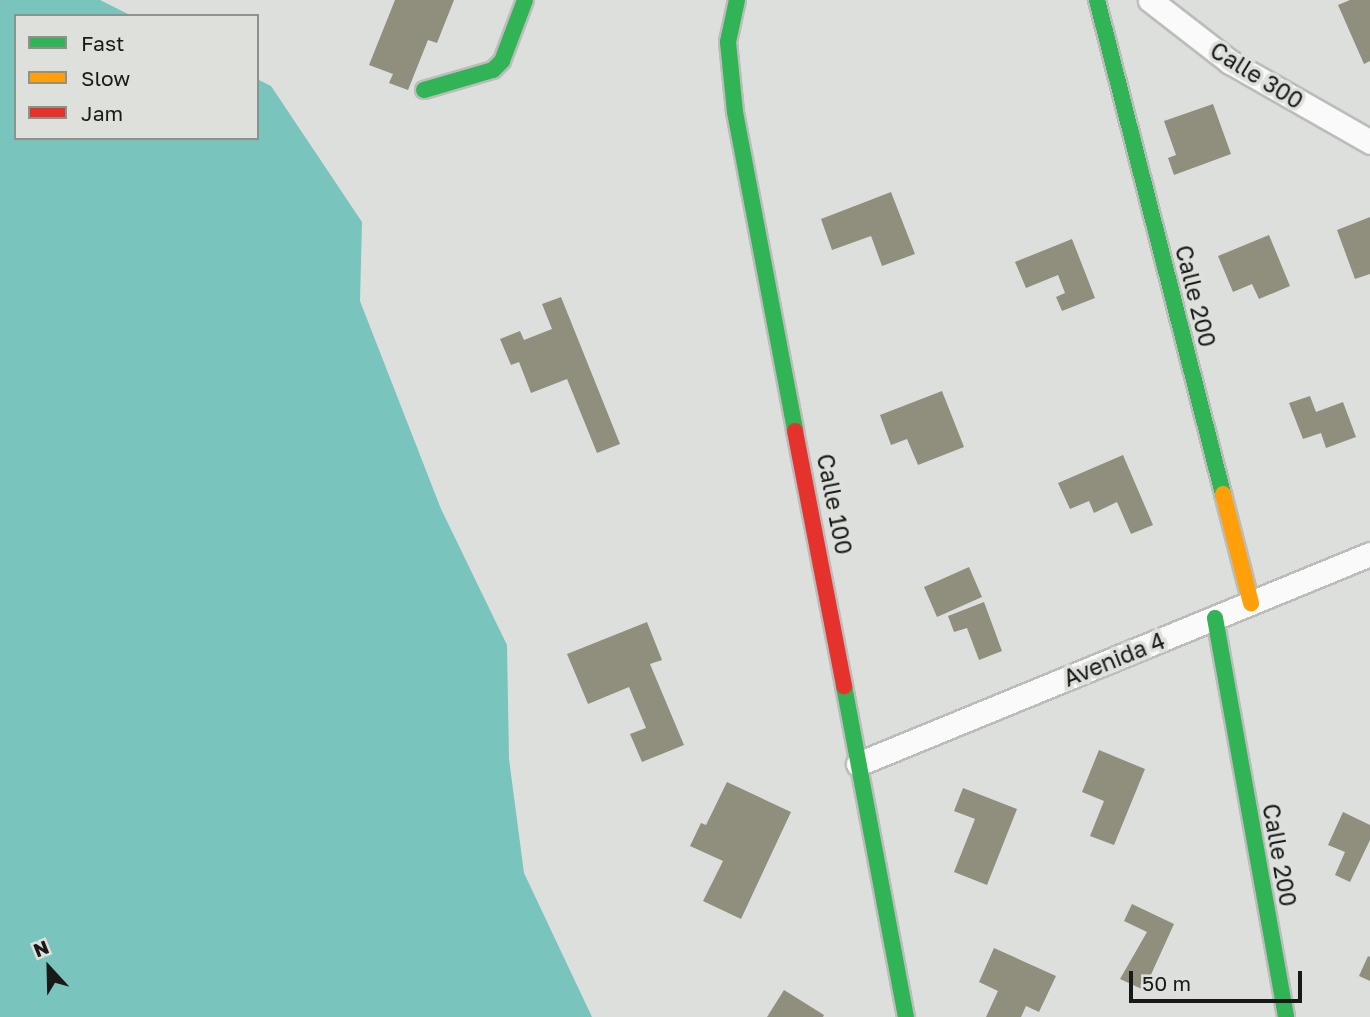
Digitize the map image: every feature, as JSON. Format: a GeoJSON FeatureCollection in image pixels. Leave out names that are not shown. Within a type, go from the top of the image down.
{"type":"FeatureCollection","features":[{"type":"Feature","properties":{"kind":"street"},"geometry":{"type":"LineString","coordinates":[[424,90],[493,70],[502,61],[525,0]]}},
{"type":"Feature","properties":{"kind":"street","name":"Calle 100"},"geometry":{"type":"LineString","coordinates":[[737,0],[728,42],[735,113],[906,1017]]}},
{"type":"Feature","properties":{"kind":"street","name":"Calle 200"},"geometry":{"type":"LineString","coordinates":[[1097,0],[1251,603]]}},
{"type":"Feature","properties":{"kind":"street","name":"Calle 300"},"geometry":{"type":"LineString","coordinates":[[1150,0],[1230,62],[1370,142]]}},
{"type":"Feature","properties":{"kind":"street","name":"Avenida 4"},"geometry":{"type":"LineString","coordinates":[[858,764],[1370,554]]}},
{"type":"Feature","properties":{"kind":"street","name":"Calle 200"},"geometry":{"type":"LineString","coordinates":[[1215,618],[1286,1017]]}},
{"type":"Feature","properties":{"kind":"water"},"geometry":{"type":"Polygon","coordinates":[[[0,0],[100,0],[128,14],[14,14],[14,140],[259,140],[259,80],[271,86],[362,222],[360,301],[441,509],[507,645],[509,759],[524,873],[592,1017],[0,1017],[0,0]]]}},
{"type":"Feature","properties":{"kind":"building"},"geometry":{"type":"Polygon","coordinates":[[[395,0],[454,0],[437,43],[428,40],[408,90],[389,83],[393,74],[369,65],[395,0]]]}},
{"type":"Feature","properties":{"kind":"building"},"geometry":{"type":"Polygon","coordinates":[[[1350,0],[1370,0],[1370,61],[1364,64],[1338,5],[1350,0]]]}},
{"type":"Feature","properties":{"kind":"building"},"geometry":{"type":"Polygon","coordinates":[[[1213,104],[1231,154],[1174,175],[1168,158],[1176,155],[1164,121],[1213,104]]]}},
{"type":"Feature","properties":{"kind":"building"},"geometry":{"type":"Polygon","coordinates":[[[891,192],[915,254],[882,266],[871,236],[832,250],[821,219],[891,192]]]}},
{"type":"Feature","properties":{"kind":"building"},"geometry":{"type":"Polygon","coordinates":[[[1370,217],[1370,274],[1355,279],[1337,230],[1370,217]]]}},
{"type":"Feature","properties":{"kind":"building"},"geometry":{"type":"Polygon","coordinates":[[[1269,235],[1290,286],[1259,299],[1252,284],[1233,292],[1218,256],[1269,235]]]}},
{"type":"Feature","properties":{"kind":"building"},"geometry":{"type":"Polygon","coordinates":[[[1072,239],[1095,298],[1062,311],[1056,297],[1065,293],[1058,275],[1026,288],[1015,262],[1072,239]]]}},
{"type":"Feature","properties":{"kind":"building"},"geometry":{"type":"Polygon","coordinates":[[[561,297],[620,444],[597,453],[567,379],[531,393],[519,362],[511,365],[500,339],[520,331],[524,340],[552,329],[542,304],[561,297]]]}},
{"type":"Feature","properties":{"kind":"building"},"geometry":{"type":"Polygon","coordinates":[[[942,391],[964,447],[918,465],[907,439],[891,445],[880,415],[942,391]]]}},
{"type":"Feature","properties":{"kind":"building"},"geometry":{"type":"Polygon","coordinates":[[[1310,396],[1316,412],[1343,402],[1356,437],[1326,448],[1321,433],[1303,439],[1289,403],[1310,396]]]}},
{"type":"Feature","properties":{"kind":"building"},"geometry":{"type":"Polygon","coordinates":[[[1123,455],[1153,525],[1131,534],[1117,502],[1094,513],[1089,501],[1070,509],[1058,483],[1123,455]]]}},
{"type":"Feature","properties":{"kind":"building"},"geometry":{"type":"Polygon","coordinates":[[[969,567],[982,597],[937,617],[924,587],[969,567]]]}},
{"type":"Feature","properties":{"kind":"building"},"geometry":{"type":"Polygon","coordinates":[[[984,602],[1002,651],[979,660],[967,628],[954,632],[948,616],[984,602]]]}},
{"type":"Feature","properties":{"kind":"building"},"geometry":{"type":"Polygon","coordinates":[[[647,622],[662,660],[650,664],[684,745],[642,762],[630,734],[646,728],[629,687],[588,704],[567,654],[647,622]]]}},
{"type":"Feature","properties":{"kind":"building"},"geometry":{"type":"Polygon","coordinates":[[[1099,750],[1145,769],[1114,845],[1090,836],[1104,801],[1082,792],[1099,750]]]}},
{"type":"Feature","properties":{"kind":"building"},"geometry":{"type":"Polygon","coordinates":[[[727,782],[791,812],[741,919],[703,901],[723,861],[690,846],[701,823],[706,825],[727,782]]]}},
{"type":"Feature","properties":{"kind":"building"},"geometry":{"type":"Polygon","coordinates":[[[963,788],[1017,809],[987,885],[954,872],[975,819],[954,811],[963,788]]]}},
{"type":"Feature","properties":{"kind":"building"},"geometry":{"type":"Polygon","coordinates":[[[1343,812],[1370,825],[1370,840],[1350,882],[1335,875],[1345,852],[1328,845],[1343,812]]]}},
{"type":"Feature","properties":{"kind":"building"},"geometry":{"type":"Polygon","coordinates":[[[1132,904],[1174,924],[1144,990],[1120,979],[1147,932],[1124,921],[1132,904]]]}},
{"type":"Feature","properties":{"kind":"building"},"geometry":{"type":"Polygon","coordinates":[[[994,948],[1056,976],[1039,1012],[1026,1006],[1021,1017],[986,1017],[998,991],[979,982],[994,948]]]}},
{"type":"Feature","properties":{"kind":"building"},"geometry":{"type":"Polygon","coordinates":[[[1368,956],[1370,957],[1370,981],[1359,976],[1368,956]]]}},
{"type":"Feature","properties":{"kind":"building"},"geometry":{"type":"Polygon","coordinates":[[[784,990],[824,1015],[823,1017],[767,1017],[784,990]]]}},
{"type":"Feature","properties":{"kind":"traffic: fast"},"geometry":{"type":"LineString","coordinates":[[424,90],[493,70],[502,61],[525,0]]}},
{"type":"Feature","properties":{"kind":"traffic: fast"},"geometry":{"type":"LineString","coordinates":[[737,0],[728,42],[735,112],[795,431]]}},
{"type":"Feature","properties":{"kind":"traffic: fast"},"geometry":{"type":"LineString","coordinates":[[1097,0],[1223,494]]}},
{"type":"Feature","properties":{"kind":"traffic: fast"},"geometry":{"type":"LineString","coordinates":[[1215,618],[1286,1017]]}},
{"type":"Feature","properties":{"kind":"traffic: fast"},"geometry":{"type":"LineString","coordinates":[[844,686],[906,1017]]}},
{"type":"Feature","properties":{"kind":"traffic: slow"},"geometry":{"type":"LineString","coordinates":[[1223,494],[1251,603]]}},
{"type":"Feature","properties":{"kind":"traffic: jam"},"geometry":{"type":"LineString","coordinates":[[795,431],[844,686]]}}]}
